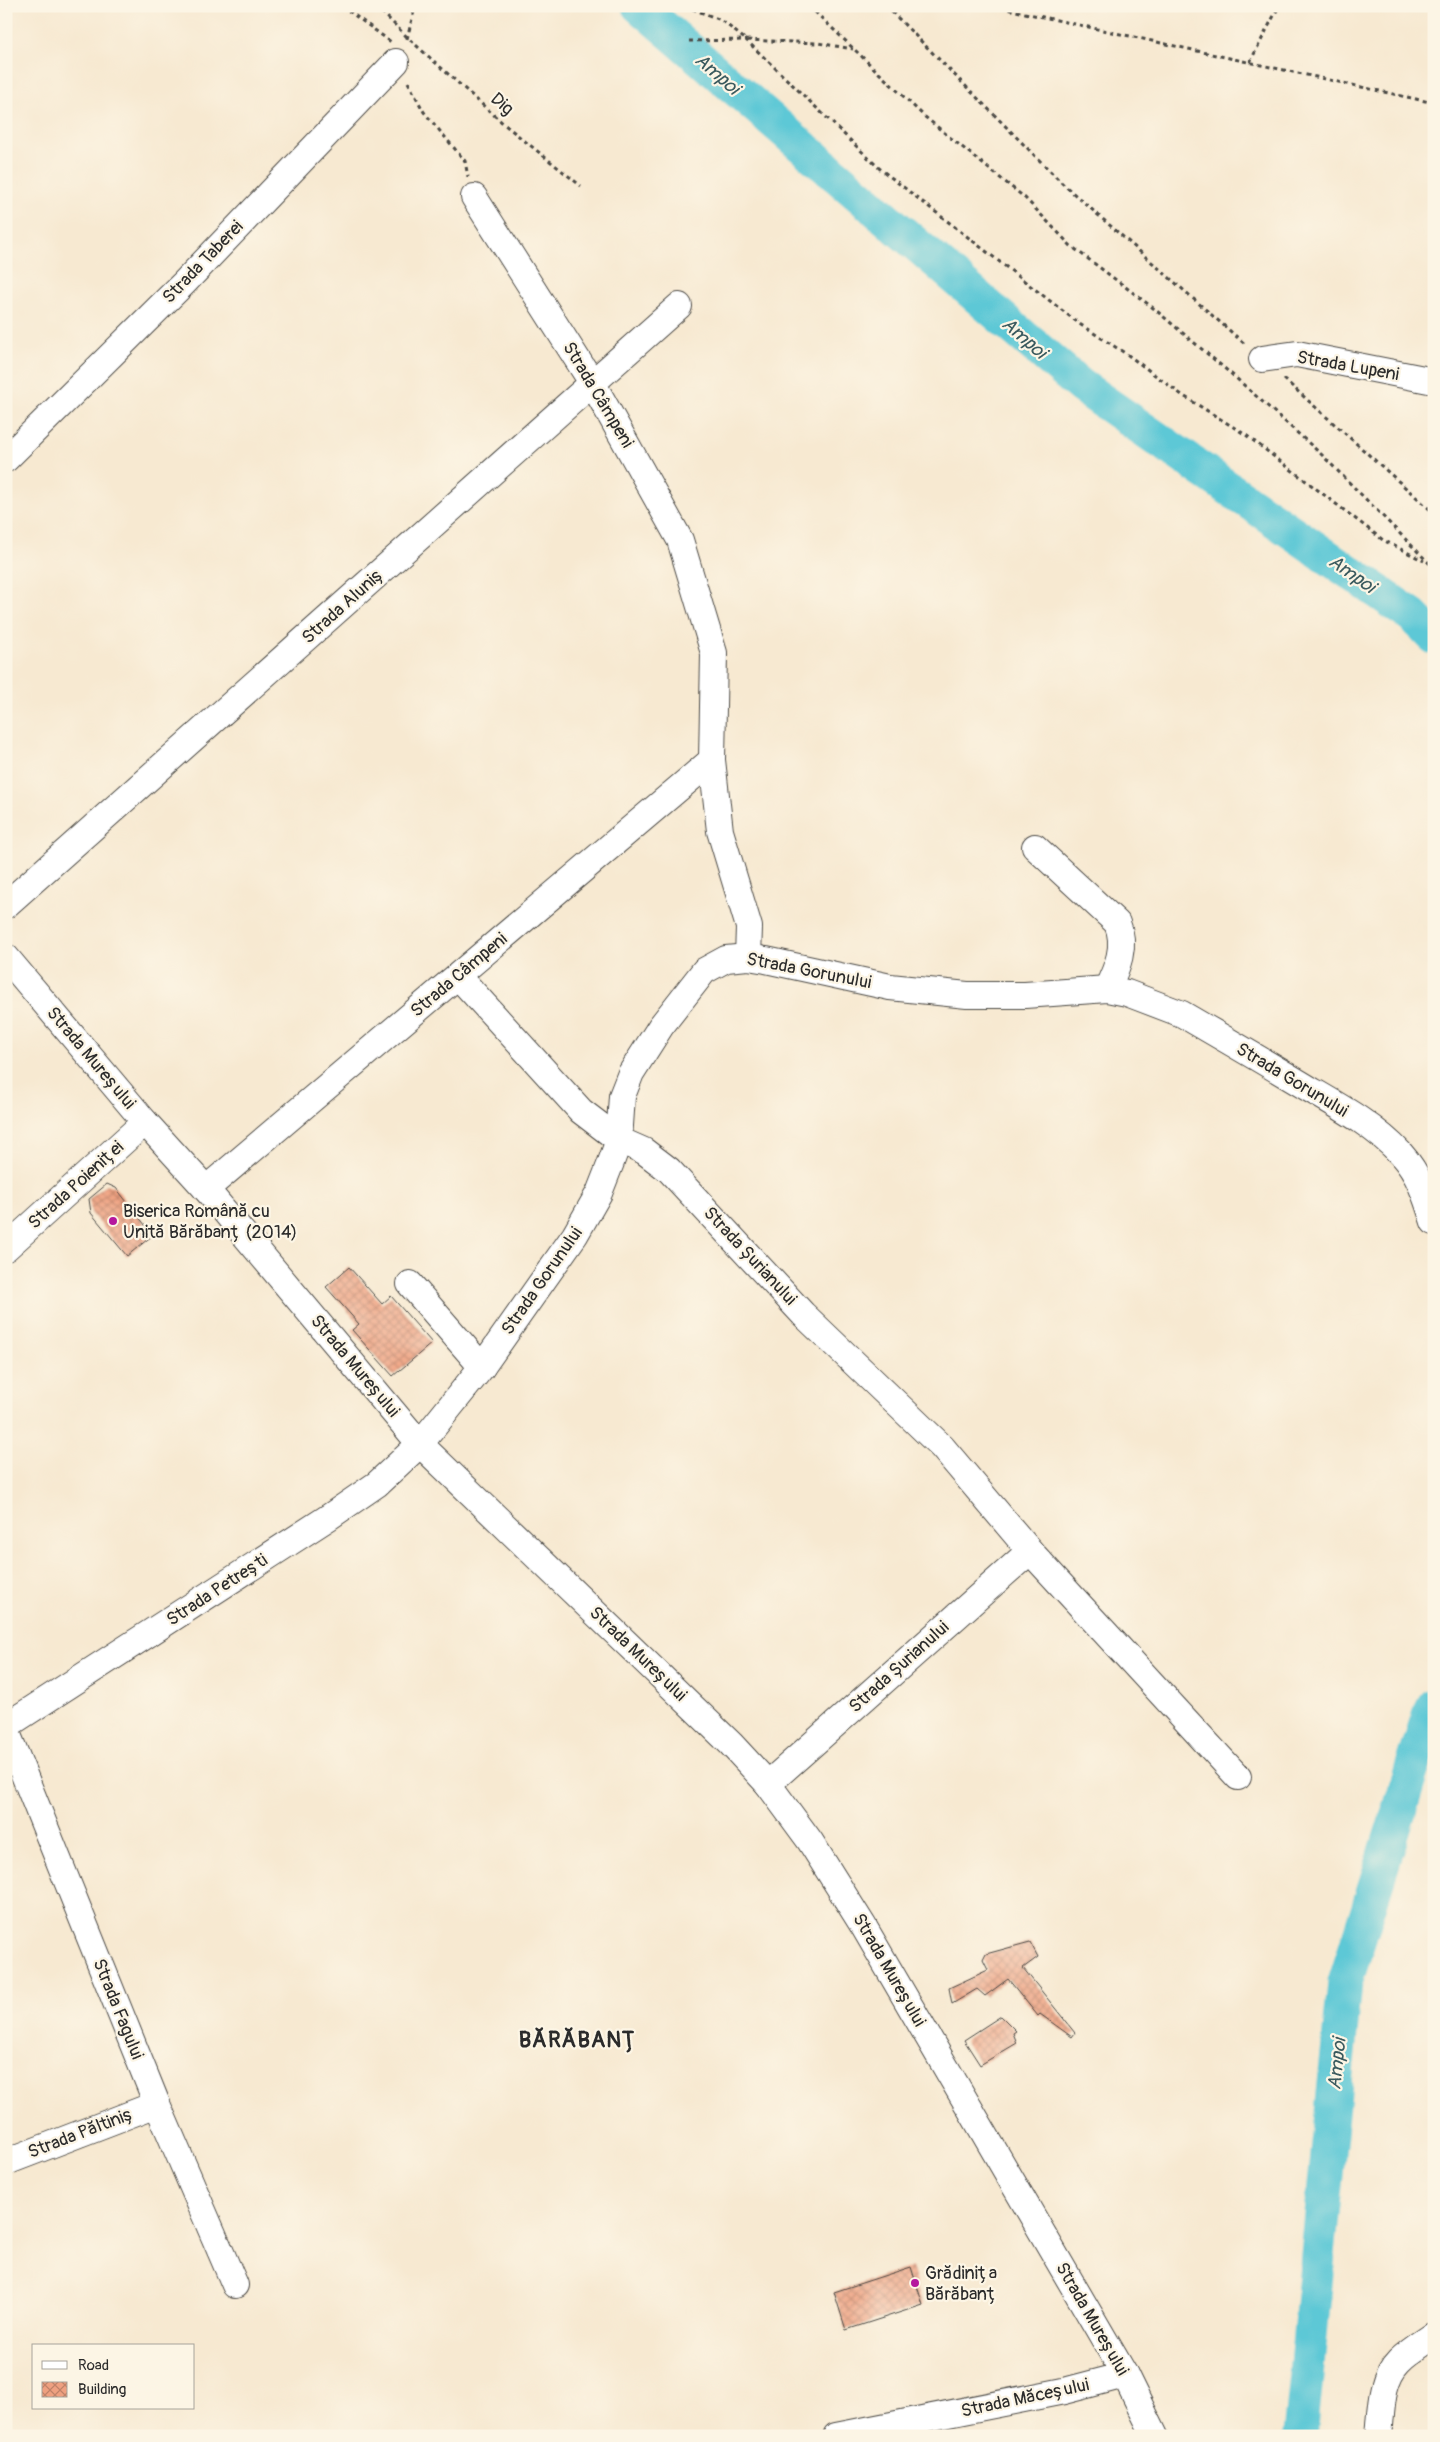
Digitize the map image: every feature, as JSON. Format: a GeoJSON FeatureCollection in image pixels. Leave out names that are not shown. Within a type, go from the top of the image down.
{"type":"FeatureCollection","features":[{"type":"Feature","properties":{"kind":"street","name":"Strada Taberei"},"geometry":{"type":"LineString","coordinates":[[6,459],[184,283],[396,62]]}},
{"type":"Feature","properties":{"kind":"street","name":"Strada Câmpeni"},"geometry":{"type":"LineString","coordinates":[[474,197],[593,384],[680,540],[708,627],[714,653],[712,760],[720,831],[749,927],[748,957]]}},
{"type":"Feature","properties":{"kind":"street","name":"Strada Aluniș"},"geometry":{"type":"LineString","coordinates":[[6,905],[679,306]]}},
{"type":"Feature","properties":{"kind":"street","name":"Strada Lupeni"},"geometry":{"type":"LineString","coordinates":[[1262,360],[1297,354],[1434,381]]}},
{"type":"Feature","properties":{"kind":"street","name":"Strada Câmpeni"},"geometry":{"type":"LineString","coordinates":[[206,1189],[712,760]]}},
{"type":"Feature","properties":{"kind":"street"},"geometry":{"type":"LineString","coordinates":[[1035,847],[1117,923],[1122,935],[1121,950],[1116,970],[1107,989]]}},
{"type":"Feature","properties":{"kind":"street","name":"Strada Mureșului"},"geometry":{"type":"LineString","coordinates":[[6,957],[145,1122],[206,1189],[420,1444],[731,1744],[768,1784],[810,1841],[864,1928],[1125,2375],[1155,2436]]}},
{"type":"Feature","properties":{"kind":"street","name":"Strada Gorunului"},"geometry":{"type":"LineString","coordinates":[[420,1444],[482,1367],[575,1235],[600,1193],[619,1140],[622,1096],[631,1073],[661,1026],[704,971],[726,959],[748,957],[890,988],[967,995],[1025,995],[1107,989],[1127,993],[1182,1014],[1375,1130],[1400,1153],[1411,1167],[1423,1186],[1434,1222]]}},
{"type":"Feature","properties":{"kind":"street","name":"Strada Șurianului"},"geometry":{"type":"LineString","coordinates":[[458,976],[581,1111],[619,1140],[644,1151],[670,1170],[803,1314],[942,1447],[1030,1551],[1238,1777]]}},
{"type":"Feature","properties":{"kind":"street","name":"Strada Poieniței"},"geometry":{"type":"LineString","coordinates":[[6,1248],[145,1122]]}},
{"type":"Feature","properties":{"kind":"street"},"geometry":{"type":"LineString","coordinates":[[410,1284],[482,1367]]}},
{"type":"Feature","properties":{"kind":"street","name":"Strada Petrești"},"geometry":{"type":"LineString","coordinates":[[6,1726],[329,1517],[377,1484],[420,1444]]}},
{"type":"Feature","properties":{"kind":"street","name":"Strada Șurianului"},"geometry":{"type":"LineString","coordinates":[[768,1784],[1030,1551]]}},
{"type":"Feature","properties":{"kind":"street","name":"Strada Fagului"},"geometry":{"type":"LineString","coordinates":[[6,1730],[157,2104],[235,2285]]}},
{"type":"Feature","properties":{"kind":"street","name":"Strada Păltiniș"},"geometry":{"type":"LineString","coordinates":[[6,2162],[157,2104]]}},
{"type":"Feature","properties":{"kind":"street"},"geometry":{"type":"LineString","coordinates":[[1379,2436],[1385,2386],[1392,2370],[1399,2360],[1434,2335]]}},
{"type":"Feature","properties":{"kind":"street","name":"Strada Măceșului"},"geometry":{"type":"LineString","coordinates":[[836,2436],[867,2433],[1064,2391],[1125,2375]]}},
{"type":"Feature","properties":{"kind":"path"},"geometry":{"type":"LineString","coordinates":[[342,6],[390,40],[396,62],[424,112],[464,162],[474,197]]}},
{"type":"Feature","properties":{"kind":"path","name":"Dig"},"geometry":{"type":"LineString","coordinates":[[376,6],[408,38],[505,125],[581,186]]}},
{"type":"Feature","properties":{"kind":"path"},"geometry":{"type":"LineString","coordinates":[[396,62],[408,38],[414,11],[412,6]]}},
{"type":"Feature","properties":{"kind":"path"},"geometry":{"type":"LineString","coordinates":[[685,6],[721,20],[746,40],[879,168],[1081,325],[1246,436],[1383,540],[1434,568]]}},
{"type":"Feature","properties":{"kind":"path"},"geometry":{"type":"LineString","coordinates":[[809,6],[925,117],[1025,198],[1071,246],[1152,307],[1258,397],[1329,461],[1385,517],[1424,561]]}},
{"type":"Feature","properties":{"kind":"path"},"geometry":{"type":"LineString","coordinates":[[886,6],[1064,185],[1434,513]]}},
{"type":"Feature","properties":{"kind":"path"},"geometry":{"type":"LineString","coordinates":[[993,6],[1434,103]]}},
{"type":"Feature","properties":{"kind":"path"},"geometry":{"type":"LineString","coordinates":[[1250,62],[1279,6]]}},
{"type":"Feature","properties":{"kind":"path"},"geometry":{"type":"LineString","coordinates":[[689,41],[809,42],[853,49]]}},
{"type":"Feature","properties":{"kind":"building"},"geometry":{"type":"Polygon","coordinates":[[[107,1184],[116,1188],[153,1235],[127,1256],[91,1213],[89,1199],[107,1184]]]}},
{"type":"Feature","properties":{"kind":"building"},"geometry":{"type":"Polygon","coordinates":[[[349,1267],[382,1304],[391,1296],[432,1343],[393,1376],[352,1330],[359,1324],[326,1287],[349,1267]]]}},
{"type":"Feature","properties":{"kind":"building"},"geometry":{"type":"Polygon","coordinates":[[[1030,1942],[1038,1957],[1023,1968],[1075,2033],[1072,2037],[1040,2014],[1038,2016],[1008,1979],[985,1996],[977,1989],[952,2004],[949,1988],[988,1970],[983,1960],[986,1954],[1030,1942]]]}},
{"type":"Feature","properties":{"kind":"building"},"geometry":{"type":"Polygon","coordinates":[[[1001,2016],[1016,2031],[1013,2033],[1017,2043],[980,2065],[964,2040],[1001,2016]]]}},
{"type":"Feature","properties":{"kind":"building"},"geometry":{"type":"Polygon","coordinates":[[[911,2267],[923,2305],[846,2330],[834,2292],[911,2267]]]}},
{"type":"Feature","properties":{"kind":"waterway","name":"Ampoi"},"geometry":{"type":"LineString","coordinates":[[639,6],[1081,386],[1413,616],[1434,637]]}},
{"type":"Feature","properties":{"kind":"waterway","name":"Ampoi"},"geometry":{"type":"LineString","coordinates":[[1300,2436],[1345,1983],[1429,1715],[1434,1705]]}},
{"type":"Feature","properties":{"kind":"place","name":"Biserica Română cu Unită Bărăbanț (2014)"},"geometry":{"type":"Point","coordinates":[113,1221]}},
{"type":"Feature","properties":{"kind":"place","name":"Grădinița Bărăbanț"},"geometry":{"type":"Point","coordinates":[915,2283]}},
{"type":"Feature","properties":{"kind":"district","name":"BĂRĂBANȚ"},"geometry":{"type":"Point","coordinates":[577,2040]}}]}
